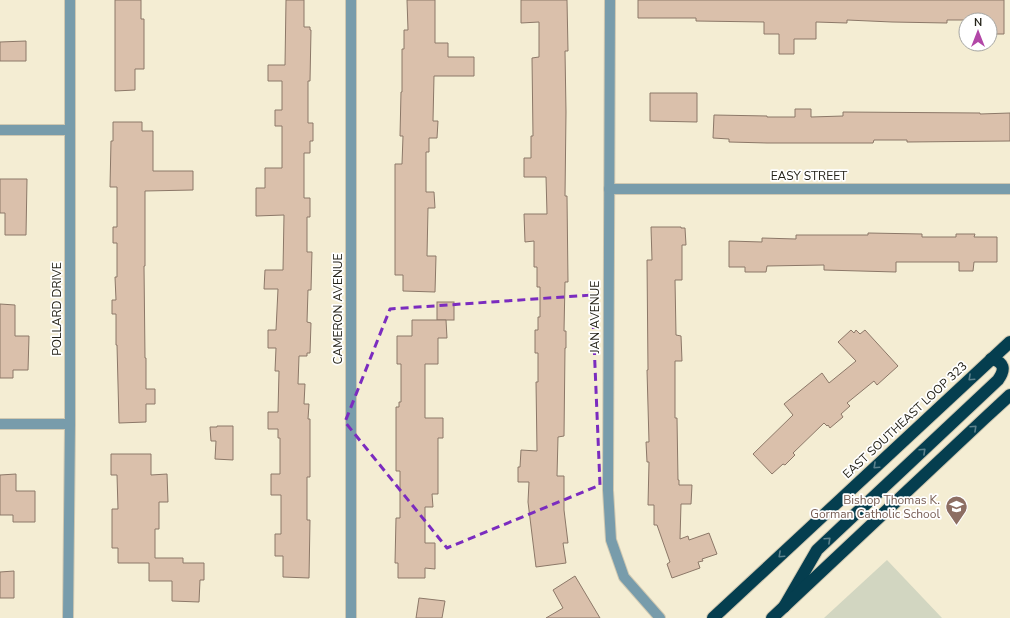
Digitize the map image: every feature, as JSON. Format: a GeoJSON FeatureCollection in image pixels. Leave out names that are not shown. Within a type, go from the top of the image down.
{"type":"FeatureCollection","features":[{"type":"Feature","properties":{"kind":"highway","name":"EAST SOUTHEAST LOOP 323"},"geometry":{"type":"LineString","coordinates":[[713,618],[1010,342]]}},
{"type":"Feature","properties":{"kind":"highway"},"geometry":{"type":"LineString","coordinates":[[784,607],[817,550],[998,380],[1002,375],[1003,369],[997,360],[991,359]]}},
{"type":"Feature","properties":{"kind":"highway"},"geometry":{"type":"LineString","coordinates":[[772,618],[1010,396]]}},
{"type":"Feature","properties":{"kind":"street","name":"POLLARD DRIVE"},"geometry":{"type":"LineString","coordinates":[[68,618],[70,424],[70,0]]}},
{"type":"Feature","properties":{"kind":"street","name":"CAMERON AVENUE"},"geometry":{"type":"LineString","coordinates":[[351,0],[351,618]]}},
{"type":"Feature","properties":{"kind":"street","name":"JAN AVENUE"},"geometry":{"type":"LineString","coordinates":[[610,0],[608,490],[611,540],[624,577],[660,618]]}},
{"type":"Feature","properties":{"kind":"street"},"geometry":{"type":"LineString","coordinates":[[0,130],[70,130]]}},
{"type":"Feature","properties":{"kind":"street","name":"EASY STREET"},"geometry":{"type":"LineString","coordinates":[[609,189],[1010,189]]}},
{"type":"Feature","properties":{"kind":"street"},"geometry":{"type":"LineString","coordinates":[[0,424],[70,424]]}},
{"type":"Feature","properties":{"kind":"highlighted area"},"geometry":{"type":"Polygon","coordinates":[[[592,295],[600,485],[447,548],[345,422],[390,309],[592,295]]]}},
{"type":"Feature","properties":{"kind":"green space"},"geometry":{"type":"Polygon","coordinates":[[[887,560],[942,618],[824,618],[887,560]]]}},
{"type":"Feature","properties":{"kind":"building"},"geometry":{"type":"Polygon","coordinates":[[[115,0],[141,0],[141,19],[144,19],[144,69],[135,69],[135,90],[115,91],[115,0]]]}},
{"type":"Feature","properties":{"kind":"building"},"geometry":{"type":"Polygon","coordinates":[[[286,0],[304,0],[304,27],[310,27],[311,30],[310,81],[308,81],[308,123],[313,123],[313,141],[310,141],[310,153],[304,153],[304,198],[310,198],[310,217],[307,217],[307,252],[312,252],[311,290],[308,290],[307,322],[311,323],[310,353],[307,353],[307,356],[299,356],[298,384],[305,384],[304,404],[309,404],[308,419],[310,419],[310,477],[307,477],[307,520],[310,520],[309,578],[283,577],[283,556],[275,556],[275,534],[281,534],[281,495],[271,495],[271,474],[280,474],[280,438],[278,438],[278,429],[268,429],[268,412],[278,412],[279,371],[275,371],[276,348],[268,348],[268,330],[276,330],[278,289],[264,289],[265,270],[283,270],[284,215],[256,216],[256,188],[265,188],[265,168],[282,168],[282,126],[275,126],[275,110],[282,110],[282,81],[268,81],[268,65],[285,65],[286,0]]]}},
{"type":"Feature","properties":{"kind":"building"},"geometry":{"type":"Polygon","coordinates":[[[407,0],[435,0],[435,43],[448,43],[448,57],[474,57],[474,76],[434,76],[433,121],[438,121],[437,138],[429,138],[429,152],[426,152],[426,192],[434,192],[435,208],[428,208],[427,256],[436,256],[435,292],[403,291],[403,275],[395,275],[395,164],[402,164],[403,136],[400,136],[402,49],[404,49],[404,30],[408,30],[407,0]]]}},
{"type":"Feature","properties":{"kind":"building"},"geometry":{"type":"Polygon","coordinates":[[[521,0],[567,0],[568,51],[565,51],[565,196],[567,196],[568,282],[565,282],[564,331],[566,331],[566,348],[564,436],[558,437],[557,476],[564,476],[564,510],[568,543],[563,543],[566,563],[536,567],[528,502],[529,482],[518,482],[518,467],[520,467],[521,450],[537,451],[536,382],[538,382],[538,353],[535,353],[535,330],[538,330],[538,317],[540,317],[540,287],[537,287],[537,267],[534,267],[534,241],[525,242],[524,214],[547,214],[546,177],[524,177],[524,158],[531,158],[531,136],[533,136],[532,58],[539,57],[539,22],[521,23],[521,0]]]}},
{"type":"Feature","properties":{"kind":"building"},"geometry":{"type":"Polygon","coordinates":[[[638,0],[1004,0],[1004,34],[998,34],[998,12],[958,12],[958,20],[947,20],[947,23],[847,20],[847,23],[816,22],[816,39],[794,39],[794,54],[779,54],[779,34],[764,34],[764,22],[696,21],[696,18],[638,18],[638,0]]]}},
{"type":"Feature","properties":{"kind":"building"},"geometry":{"type":"Polygon","coordinates":[[[26,41],[26,61],[0,61],[0,42],[26,41]]]}},
{"type":"Feature","properties":{"kind":"building"},"geometry":{"type":"Polygon","coordinates":[[[650,93],[697,93],[697,122],[650,121],[650,93]]]}},
{"type":"Feature","properties":{"kind":"building"},"geometry":{"type":"Polygon","coordinates":[[[795,109],[811,109],[811,117],[843,116],[843,112],[1010,113],[1010,141],[907,142],[907,140],[874,140],[873,143],[767,143],[729,142],[729,139],[713,138],[714,115],[795,117],[795,109]]]}},
{"type":"Feature","properties":{"kind":"building"},"geometry":{"type":"Polygon","coordinates":[[[113,122],[142,122],[142,131],[153,131],[153,171],[193,171],[193,190],[145,191],[144,266],[146,389],[155,389],[155,404],[146,404],[146,422],[119,423],[116,314],[112,314],[112,300],[116,300],[115,277],[117,277],[117,243],[113,243],[113,227],[117,227],[117,187],[110,187],[113,122]]]}},
{"type":"Feature","properties":{"kind":"building"},"geometry":{"type":"Polygon","coordinates":[[[0,179],[27,179],[26,235],[5,235],[5,213],[0,213],[0,179]]]}},
{"type":"Feature","properties":{"kind":"building"},"geometry":{"type":"Polygon","coordinates":[[[651,227],[685,228],[686,245],[682,245],[682,280],[675,280],[676,335],[681,336],[682,361],[675,361],[675,418],[677,418],[679,485],[692,485],[691,504],[681,504],[680,539],[688,536],[689,540],[709,533],[717,554],[702,559],[703,561],[698,562],[700,568],[672,578],[667,564],[670,562],[657,525],[654,525],[654,505],[648,505],[649,462],[647,462],[646,442],[649,442],[647,370],[647,260],[652,260],[651,227]]]}},
{"type":"Feature","properties":{"kind":"building"},"geometry":{"type":"Polygon","coordinates":[[[868,233],[922,234],[922,237],[956,237],[956,234],[975,234],[974,237],[997,237],[997,262],[974,262],[973,271],[959,271],[959,262],[896,262],[896,272],[824,270],[824,265],[767,266],[766,272],[745,272],[745,267],[729,267],[729,241],[762,242],[762,238],[796,239],[796,235],[868,235],[868,233]]]}},
{"type":"Feature","properties":{"kind":"building"},"geometry":{"type":"Polygon","coordinates":[[[437,302],[454,302],[454,320],[437,320],[437,302]]]}},
{"type":"Feature","properties":{"kind":"building"},"geometry":{"type":"Polygon","coordinates":[[[0,304],[15,305],[15,336],[29,336],[28,370],[13,370],[13,378],[0,378],[0,304]]]}},
{"type":"Feature","properties":{"kind":"building"},"geometry":{"type":"Polygon","coordinates":[[[412,320],[446,320],[447,338],[438,338],[438,364],[425,364],[425,418],[443,418],[443,438],[438,438],[438,494],[432,494],[433,507],[425,507],[425,543],[435,543],[435,569],[425,568],[425,578],[398,578],[398,563],[395,563],[396,518],[400,518],[400,471],[396,471],[396,407],[399,407],[399,402],[401,402],[401,364],[397,364],[397,336],[412,336],[412,320]]]}},
{"type":"Feature","properties":{"kind":"building"},"geometry":{"type":"Polygon","coordinates":[[[851,330],[854,333],[856,330],[860,334],[865,330],[898,366],[877,385],[874,381],[847,403],[850,406],[841,414],[843,417],[830,428],[824,423],[793,453],[795,455],[785,465],[783,464],[772,474],[753,454],[793,415],[784,404],[822,373],[829,383],[856,361],[838,342],[851,330]]]}},
{"type":"Feature","properties":{"kind":"building"},"geometry":{"type":"Polygon","coordinates":[[[233,426],[233,460],[215,459],[216,441],[211,441],[210,427],[233,426]]]}},
{"type":"Feature","properties":{"kind":"building"},"geometry":{"type":"Polygon","coordinates":[[[111,454],[151,454],[151,475],[167,474],[168,502],[159,502],[159,529],[155,529],[155,558],[183,558],[183,563],[204,563],[204,580],[200,580],[199,602],[172,601],[172,581],[149,581],[149,563],[118,563],[118,548],[112,548],[112,509],[118,509],[117,475],[111,475],[111,454]]]}},
{"type":"Feature","properties":{"kind":"building"},"geometry":{"type":"Polygon","coordinates":[[[16,474],[16,491],[35,491],[35,522],[13,522],[13,515],[0,515],[0,475],[16,474]]]}},
{"type":"Feature","properties":{"kind":"building"},"geometry":{"type":"Polygon","coordinates":[[[14,571],[14,598],[0,598],[0,572],[14,571]]]}},
{"type":"Feature","properties":{"kind":"building"},"geometry":{"type":"Polygon","coordinates":[[[575,576],[600,618],[546,618],[563,608],[553,590],[575,576]]]}},
{"type":"Feature","properties":{"kind":"building"},"geometry":{"type":"Polygon","coordinates":[[[419,598],[445,601],[442,618],[416,618],[419,598]]]}},
{"type":"Feature","properties":{"kind":"place","name":"Bishop Thomas K. Gorman Catholic School"},"geometry":{"type":"Point","coordinates":[956,526]}}]}
